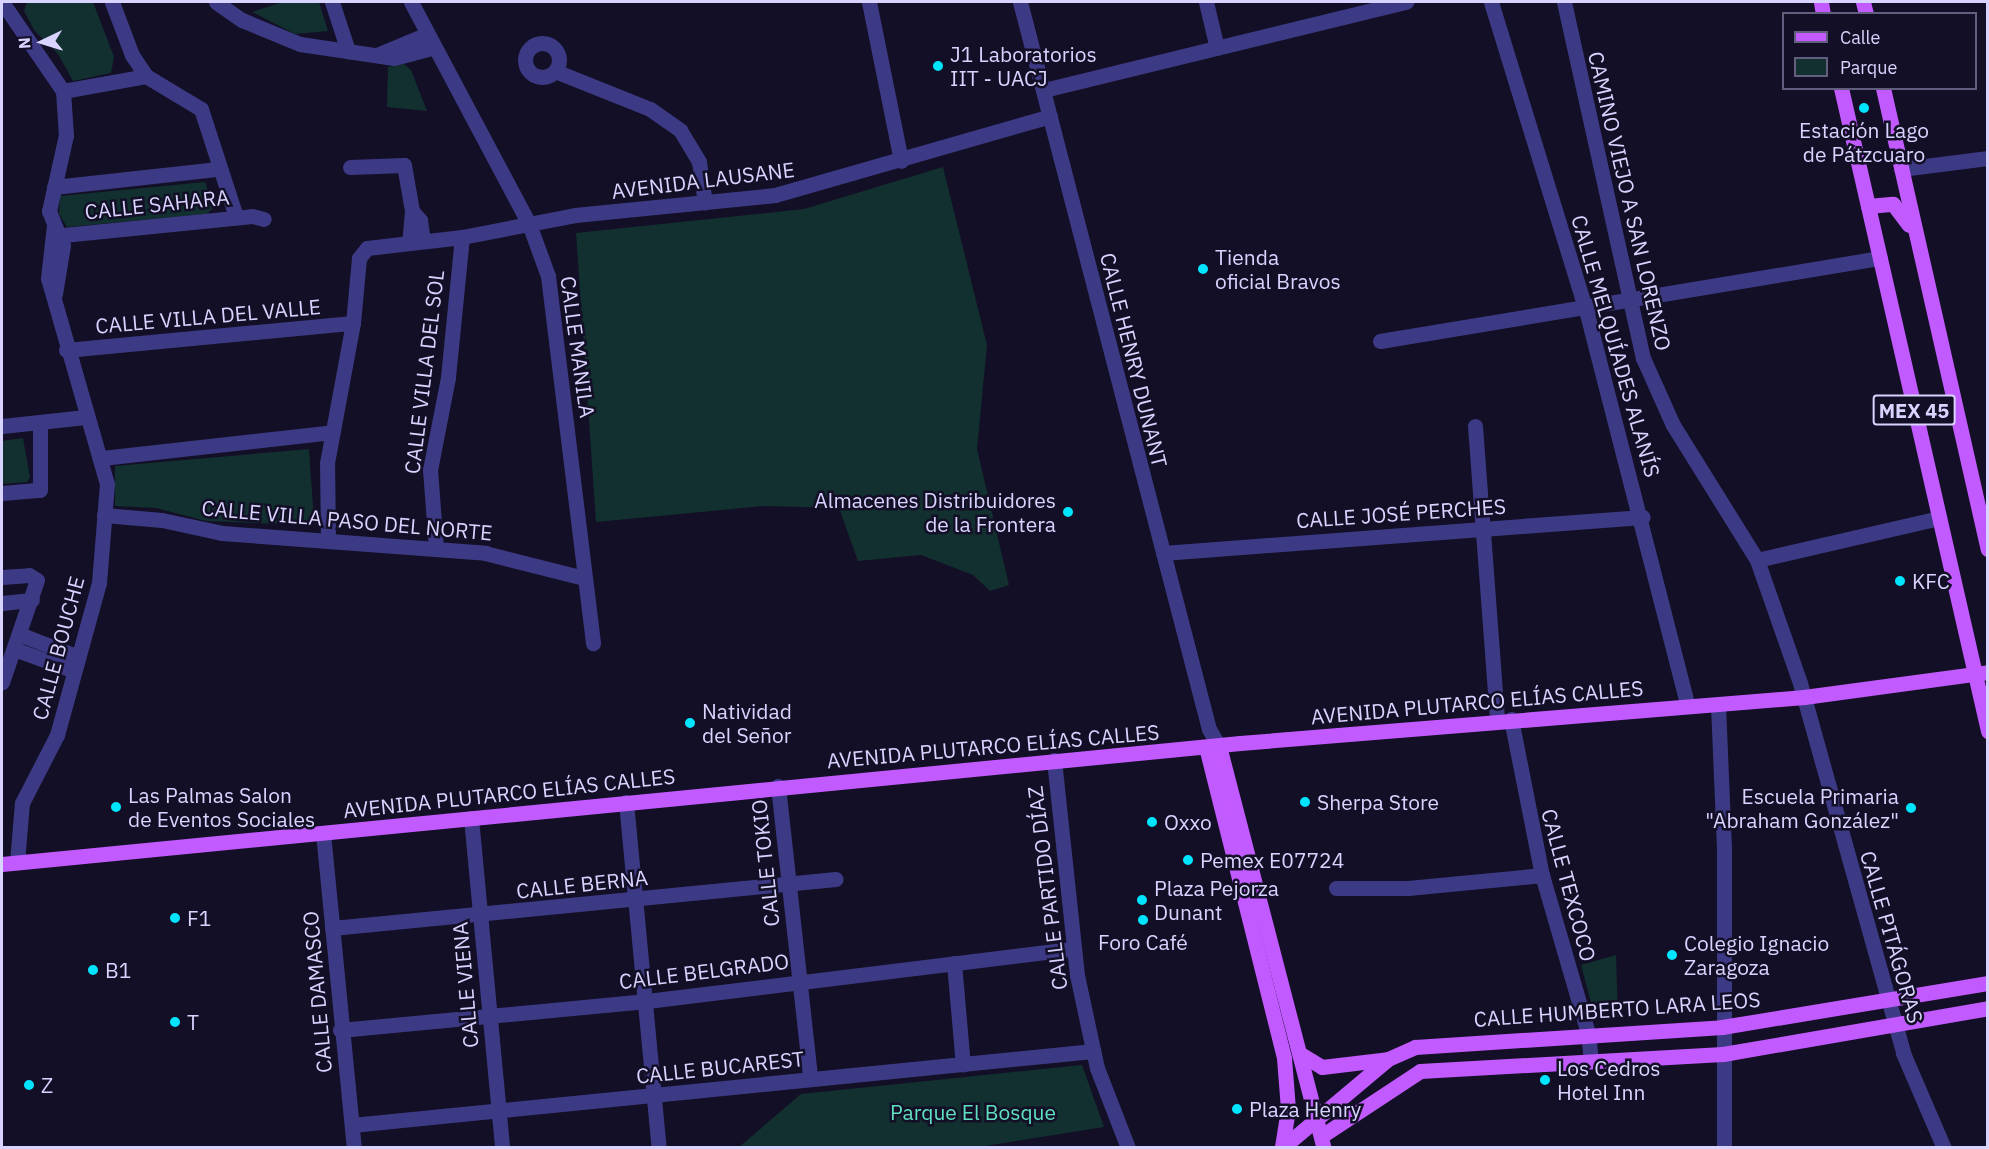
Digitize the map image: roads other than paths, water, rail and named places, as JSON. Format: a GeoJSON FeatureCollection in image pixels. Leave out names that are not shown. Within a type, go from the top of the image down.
{"type":"FeatureCollection","features":[{"type":"Feature","properties":{"kind":"main road","name":"MEX 45"},"geometry":{"type":"LineString","coordinates":[[1841,90],[1939,518],[1981,673],[1988,731]]}},
{"type":"Feature","properties":{"kind":"main road","name":"MEX 45"},"geometry":{"type":"LineString","coordinates":[[1883,90],[1988,549]]}},
{"type":"Feature","properties":{"kind":"main road"},"geometry":{"type":"LineString","coordinates":[[1868,207],[1895,206],[1914,232]]}},
{"type":"Feature","properties":{"kind":"main road","name":"AVENIDA PLUTARCO ELÍAS CALLES"},"geometry":{"type":"LineString","coordinates":[[9,863],[1054,760],[1504,720],[1804,697],[1981,673]]}},
{"type":"Feature","properties":{"kind":"main road","name":"CALLE HENRY DUNANT"},"geometry":{"type":"LineString","coordinates":[[1213,747],[1302,1055],[1324,1141]]}},
{"type":"Feature","properties":{"kind":"main road","name":"CALLE HENRY DUNANT"},"geometry":{"type":"LineString","coordinates":[[1213,747],[1284,1058],[1288,1109],[1282,1148]]}},
{"type":"Feature","properties":{"kind":"main road","name":"CALLE HUMBERTO LARA LEOS"},"geometry":{"type":"LineString","coordinates":[[1282,1148],[1318,1114],[1388,1059],[1431,1044],[1588,1033],[1722,1027],[1988,982]]}},
{"type":"Feature","properties":{"kind":"main road"},"geometry":{"type":"LineString","coordinates":[[1324,1141],[1420,1071],[1723,1054],[1988,1008]]}},
{"type":"Feature","properties":{"kind":"main road"},"geometry":{"type":"LineString","coordinates":[[1302,1055],[1322,1066],[1388,1059]]}},
{"type":"Feature","properties":{"kind":"street"},"geometry":{"type":"LineString","coordinates":[[2,2],[63,91],[146,76]]}},
{"type":"Feature","properties":{"kind":"street"},"geometry":{"type":"LineString","coordinates":[[112,2],[132,55],[146,76],[201,109],[218,169],[236,217]]}},
{"type":"Feature","properties":{"kind":"street"},"geometry":{"type":"LineString","coordinates":[[216,2],[274,35],[348,51],[394,58],[428,42]]}},
{"type":"Feature","properties":{"kind":"street"},"geometry":{"type":"LineString","coordinates":[[332,2],[348,51]]}},
{"type":"Feature","properties":{"kind":"street","name":"CALLE MANILA"},"geometry":{"type":"LineString","coordinates":[[411,2],[428,42],[529,224],[548,276],[557,324],[592,643]]}},
{"type":"Feature","properties":{"kind":"street"},"geometry":{"type":"LineString","coordinates":[[869,2],[901,161]]}},
{"type":"Feature","properties":{"kind":"street","name":"CALLE HENRY DUNANT"},"geometry":{"type":"LineString","coordinates":[[1020,2],[1213,747]]}},
{"type":"Feature","properties":{"kind":"street"},"geometry":{"type":"LineString","coordinates":[[1206,2],[1217,48]]}},
{"type":"Feature","properties":{"kind":"street"},"geometry":{"type":"LineString","coordinates":[[1044,90],[1406,2]]}},
{"type":"Feature","properties":{"kind":"street","name":"CALLE MELQUÍADES ALANÍS"},"geometry":{"type":"LineString","coordinates":[[1494,2],[1586,310],[1642,517],[1688,706]]}},
{"type":"Feature","properties":{"kind":"street","name":"CAMINO VIEJO A SAN LORENZO"},"geometry":{"type":"LineString","coordinates":[[1564,2],[1628,301],[1662,404],[1757,560],[1804,697]]}},
{"type":"Feature","properties":{"kind":"street"},"geometry":{"type":"LineString","coordinates":[[555,71],[650,109],[680,130],[699,162],[705,203]]}},
{"type":"Feature","properties":{"kind":"street","name":"CALLE BOUCHE"},"geometry":{"type":"LineString","coordinates":[[9,863],[22,803],[57,735],[74,663],[99,583],[104,515],[102,458],[86,417],[48,278],[56,232],[49,211],[66,135],[63,91]]}},
{"type":"Feature","properties":{"kind":"street","name":"AVENIDA LAUSANE"},"geometry":{"type":"LineString","coordinates":[[353,323],[359,258],[374,246],[462,237],[529,224],[801,190],[1050,116]]}},
{"type":"Feature","properties":{"kind":"street"},"geometry":{"type":"LineString","coordinates":[[1901,169],[1988,158]]}},
{"type":"Feature","properties":{"kind":"street"},"geometry":{"type":"LineString","coordinates":[[350,167],[399,162],[408,173],[416,242]]}},
{"type":"Feature","properties":{"kind":"street"},"geometry":{"type":"LineString","coordinates":[[54,187],[218,169]]}},
{"type":"Feature","properties":{"kind":"street","name":"CALLE SAHARA"},"geometry":{"type":"LineString","coordinates":[[56,232],[236,217],[264,219]]}},
{"type":"Feature","properties":{"kind":"street","name":"CALLE VILLA DEL SOL"},"geometry":{"type":"LineString","coordinates":[[436,549],[430,470],[448,376],[462,237]]}},
{"type":"Feature","properties":{"kind":"street"},"geometry":{"type":"LineString","coordinates":[[1380,341],[1586,310],[1880,258]]}},
{"type":"Feature","properties":{"kind":"street"},"geometry":{"type":"LineString","coordinates":[[328,540],[326,475],[353,323]]}},
{"type":"Feature","properties":{"kind":"street","name":"CALLE VILLA DEL VALLE"},"geometry":{"type":"LineString","coordinates":[[66,350],[353,323]]}},
{"type":"Feature","properties":{"kind":"street"},"geometry":{"type":"LineString","coordinates":[[2,426],[40,424],[86,417]]}},
{"type":"Feature","properties":{"kind":"street"},"geometry":{"type":"LineString","coordinates":[[2,493],[40,490],[40,424]]}},
{"type":"Feature","properties":{"kind":"street","name":"CALLE TEXCOCO"},"geometry":{"type":"LineString","coordinates":[[1475,426],[1504,720],[1542,875],[1588,1033],[1591,1060]]}},
{"type":"Feature","properties":{"kind":"street"},"geometry":{"type":"LineString","coordinates":[[102,458],[333,432]]}},
{"type":"Feature","properties":{"kind":"street","name":"CALLE VILLA PASO DEL NORTE"},"geometry":{"type":"LineString","coordinates":[[104,515],[168,521],[216,532],[436,549],[530,561],[584,578]]}},
{"type":"Feature","properties":{"kind":"street","name":"CALLE JOSÉ PERCHES"},"geometry":{"type":"LineString","coordinates":[[1162,554],[1642,517]]}},
{"type":"Feature","properties":{"kind":"street"},"geometry":{"type":"LineString","coordinates":[[1757,560],[1939,518]]}},
{"type":"Feature","properties":{"kind":"street"},"geometry":{"type":"LineString","coordinates":[[2,578],[33,577],[32,600],[2,682]]}},
{"type":"Feature","properties":{"kind":"street"},"geometry":{"type":"LineString","coordinates":[[2,603],[32,600]]}},
{"type":"Feature","properties":{"kind":"street"},"geometry":{"type":"LineString","coordinates":[[19,634],[74,663]]}},
{"type":"Feature","properties":{"kind":"street"},"geometry":{"type":"LineString","coordinates":[[14,649],[74,663]]}},
{"type":"Feature","properties":{"kind":"street","name":"CALLE PITÁGORAS"},"geometry":{"type":"LineString","coordinates":[[1804,697],[1894,1023],[1944,1148]]}},
{"type":"Feature","properties":{"kind":"street"},"geometry":{"type":"LineString","coordinates":[[1718,705],[1724,1148]]}},
{"type":"Feature","properties":{"kind":"street","name":"CALLE PARTIDO DÍAZ"},"geometry":{"type":"LineString","coordinates":[[1054,760],[1072,949],[1093,1051],[1128,1148]]}},
{"type":"Feature","properties":{"kind":"street","name":"CALLE TOKIO"},"geometry":{"type":"LineString","coordinates":[[778,786],[810,1078]]}},
{"type":"Feature","properties":{"kind":"street"},"geometry":{"type":"LineString","coordinates":[[626,802],[647,1001],[659,1148]]}},
{"type":"Feature","properties":{"kind":"street","name":"CALLE VIENA"},"geometry":{"type":"LineString","coordinates":[[471,818],[502,1148]]}},
{"type":"Feature","properties":{"kind":"street","name":"CALLE DAMASCO"},"geometry":{"type":"LineString","coordinates":[[323,833],[340,1030],[354,1148]]}},
{"type":"Feature","properties":{"kind":"street"},"geometry":{"type":"LineString","coordinates":[[1336,888],[1429,887],[1542,875]]}},
{"type":"Feature","properties":{"kind":"street","name":"CALLE BERNA"},"geometry":{"type":"LineString","coordinates":[[332,928],[836,879]]}},
{"type":"Feature","properties":{"kind":"street","name":"CALLE BELGRADO"},"geometry":{"type":"LineString","coordinates":[[340,1030],[647,1001],[1072,949]]}},
{"type":"Feature","properties":{"kind":"street"},"geometry":{"type":"LineString","coordinates":[[954,963],[963,1065]]}},
{"type":"Feature","properties":{"kind":"street","name":"CALLE BUCAREST"},"geometry":{"type":"LineString","coordinates":[[352,1125],[1093,1051]]}},
{"type":"Feature","properties":{"kind":"place","name":"J1 Laboratorios IIT - UACJ"},"geometry":{"type":"Point","coordinates":[938,66]}},
{"type":"Feature","properties":{"kind":"place","name":"Estación Lago de Pátzcuaro"},"geometry":{"type":"Point","coordinates":[1864,108]}},
{"type":"Feature","properties":{"kind":"place","name":"Tienda oficial Bravos"},"geometry":{"type":"Point","coordinates":[1203,269]}},
{"type":"Feature","properties":{"kind":"place","name":"Almacenes Distribuidores de la Frontera"},"geometry":{"type":"Point","coordinates":[1068,512]}},
{"type":"Feature","properties":{"kind":"place","name":"KFC"},"geometry":{"type":"Point","coordinates":[1900,581]}},
{"type":"Feature","properties":{"kind":"place","name":"Natividad del Señor"},"geometry":{"type":"Point","coordinates":[690,723]}},
{"type":"Feature","properties":{"kind":"place","name":"Sherpa Store"},"geometry":{"type":"Point","coordinates":[1305,802]}},
{"type":"Feature","properties":{"kind":"place","name":"Las Palmas Salon de Eventos Sociales"},"geometry":{"type":"Point","coordinates":[116,807]}},
{"type":"Feature","properties":{"kind":"place","name":"Escuela Primaria \"Abraham González\""},"geometry":{"type":"Point","coordinates":[1911,808]}},
{"type":"Feature","properties":{"kind":"place","name":"Oxxo"},"geometry":{"type":"Point","coordinates":[1152,822]}},
{"type":"Feature","properties":{"kind":"place","name":"Pemex E07724"},"geometry":{"type":"Point","coordinates":[1188,860]}},
{"type":"Feature","properties":{"kind":"place","name":"Plaza Pejorza Dunant"},"geometry":{"type":"Point","coordinates":[1142,900]}},
{"type":"Feature","properties":{"kind":"place","name":"F1"},"geometry":{"type":"Point","coordinates":[175,918]}},
{"type":"Feature","properties":{"kind":"place","name":"Foro Café"},"geometry":{"type":"Point","coordinates":[1143,920]}},
{"type":"Feature","properties":{"kind":"place","name":"Colegio Ignacio Zaragoza"},"geometry":{"type":"Point","coordinates":[1672,955]}},
{"type":"Feature","properties":{"kind":"place","name":"B1"},"geometry":{"type":"Point","coordinates":[93,970]}},
{"type":"Feature","properties":{"kind":"place","name":"T"},"geometry":{"type":"Point","coordinates":[175,1022]}},
{"type":"Feature","properties":{"kind":"place","name":"Los Cedros Hotel Inn"},"geometry":{"type":"Point","coordinates":[1545,1080]}},
{"type":"Feature","properties":{"kind":"place","name":"Z"},"geometry":{"type":"Point","coordinates":[29,1085]}},
{"type":"Feature","properties":{"kind":"place","name":"Plaza Henry"},"geometry":{"type":"Point","coordinates":[1237,1109]}},
{"type":"Feature","properties":{"kind":"park label","name":"Parque El Bosque"},"geometry":{"type":"Point","coordinates":[973,1112]}}]}
